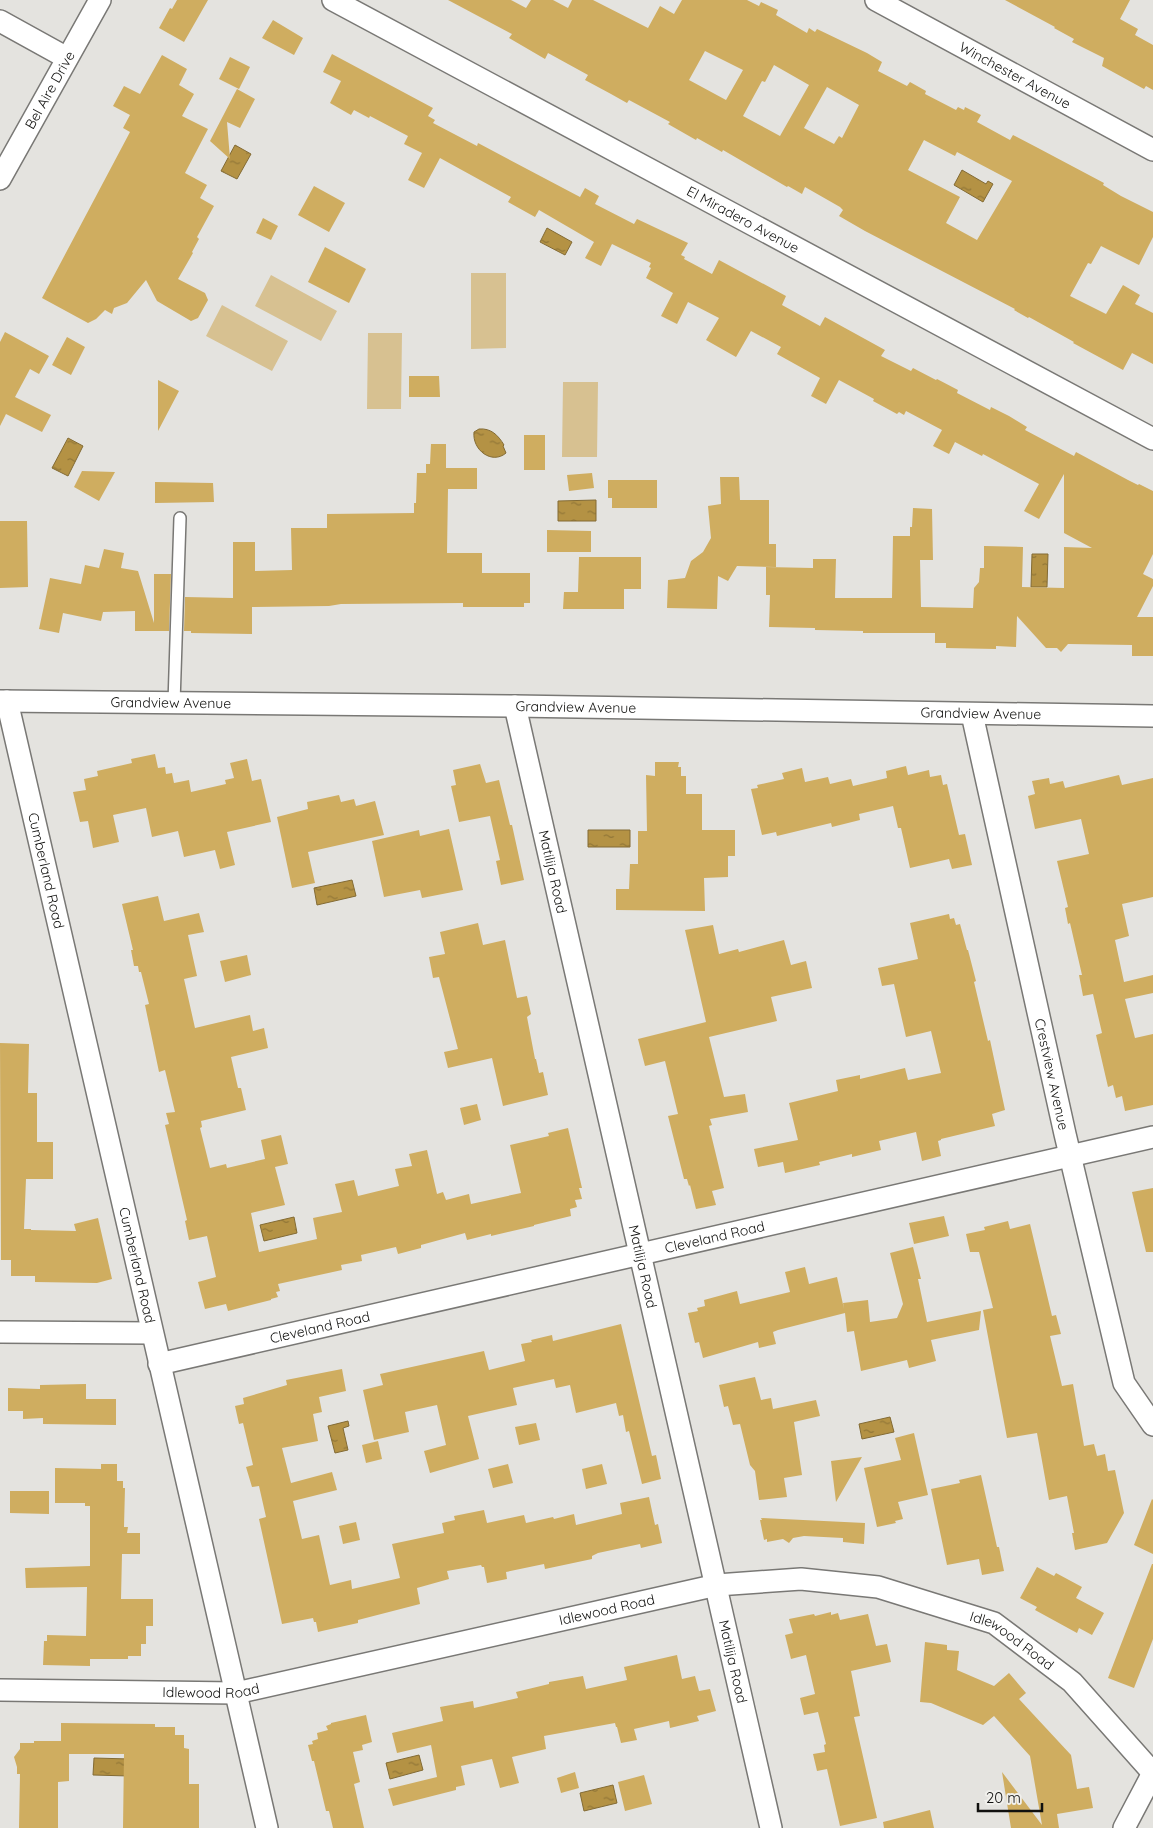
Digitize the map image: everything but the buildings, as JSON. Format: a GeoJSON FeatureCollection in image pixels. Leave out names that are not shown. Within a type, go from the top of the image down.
{"type":"FeatureCollection","features":[{"type":"Feature","properties":{"kind":"street","name":"Bel Aire Drive"},"geometry":{"type":"LineString","coordinates":[[0,180],[100,0]]}},
{"type":"Feature","properties":{"kind":"street","name":"El Miradero Avenue"},"geometry":{"type":"LineString","coordinates":[[333,0],[1153,439]]}},
{"type":"Feature","properties":{"kind":"street","name":"Winchester Avenue"},"geometry":{"type":"LineString","coordinates":[[876,0],[1153,150]]}},
{"type":"Feature","properties":{"kind":"street"},"geometry":{"type":"LineString","coordinates":[[0,21],[67,58]]}},
{"type":"Feature","properties":{"kind":"street","name":"Grandview Avenue"},"geometry":{"type":"LineString","coordinates":[[3,701],[515,706],[1153,716]]}},
{"type":"Feature","properties":{"kind":"street","name":"Cumberland Road"},"geometry":{"type":"LineString","coordinates":[[3,701],[267,1828]]}},
{"type":"Feature","properties":{"kind":"street","name":"Matilija Road"},"geometry":{"type":"LineString","coordinates":[[515,706],[771,1828]]}},
{"type":"Feature","properties":{"kind":"street","name":"Crestview Avenue"},"geometry":{"type":"LineString","coordinates":[[972,714],[1070,1155],[1124,1383],[1153,1426]]}},
{"type":"Feature","properties":{"kind":"street","name":"Cleveland Road"},"geometry":{"type":"LineString","coordinates":[[159,1364],[1153,1137]]}},
{"type":"Feature","properties":{"kind":"street"},"geometry":{"type":"LineString","coordinates":[[0,1332],[152,1334]]}},
{"type":"Feature","properties":{"kind":"street","name":"Idlewood Road"},"geometry":{"type":"LineString","coordinates":[[0,1690],[236,1693],[717,1585],[801,1579],[878,1588],[994,1623],[1072,1682],[1153,1773]]}},
{"type":"Feature","properties":{"kind":"street"},"geometry":{"type":"LineString","coordinates":[[1124,1828],[1153,1773]]}},
{"type":"Feature","properties":{"kind":"lane"},"geometry":{"type":"LineString","coordinates":[[174,703],[180,518]]}},
{"type":"Feature","properties":{"kind":"shaded area"},"geometry":{"type":"Polygon","coordinates":[[[471,273],[506,273],[506,348],[471,349],[471,273]]]}},
{"type":"Feature","properties":{"kind":"shaded area"},"geometry":{"type":"Polygon","coordinates":[[[271,275],[337,311],[321,341],[255,306],[271,275]]]}},
{"type":"Feature","properties":{"kind":"shaded area"},"geometry":{"type":"Polygon","coordinates":[[[222,305],[288,341],[272,371],[206,336],[222,305]]]}},
{"type":"Feature","properties":{"kind":"shaded area"},"geometry":{"type":"Polygon","coordinates":[[[368,333],[402,333],[401,409],[367,409],[368,333]]]}},
{"type":"Feature","properties":{"kind":"shaded area"},"geometry":{"type":"Polygon","coordinates":[[[563,382],[598,382],[597,457],[562,457],[563,382]]]}},
{"type":"Feature","properties":{"kind":"water"},"geometry":{"type":"Polygon","coordinates":[[[235,145],[251,154],[237,179],[221,171],[235,145]]]}},
{"type":"Feature","properties":{"kind":"water"},"geometry":{"type":"Polygon","coordinates":[[[962,170],[986,184],[988,181],[993,184],[983,202],[954,185],[962,170]]]}},
{"type":"Feature","properties":{"kind":"water"},"geometry":{"type":"Polygon","coordinates":[[[547,228],[572,242],[565,255],[540,242],[547,228]]]}},
{"type":"Feature","properties":{"kind":"water"},"geometry":{"type":"Polygon","coordinates":[[[479,429],[491,431],[497,435],[504,445],[506,453],[495,457],[484,454],[476,445],[474,439],[474,432],[479,429]]]}},
{"type":"Feature","properties":{"kind":"water"},"geometry":{"type":"Polygon","coordinates":[[[68,438],[83,446],[68,476],[52,468],[68,438]]]}},
{"type":"Feature","properties":{"kind":"water"},"geometry":{"type":"Polygon","coordinates":[[[596,500],[596,521],[558,521],[558,501],[596,500]]]}},
{"type":"Feature","properties":{"kind":"water"},"geometry":{"type":"Polygon","coordinates":[[[1032,554],[1048,554],[1047,587],[1031,587],[1032,554]]]}},
{"type":"Feature","properties":{"kind":"water"},"geometry":{"type":"Polygon","coordinates":[[[588,830],[630,830],[630,847],[588,847],[588,830]]]}},
{"type":"Feature","properties":{"kind":"water"},"geometry":{"type":"Polygon","coordinates":[[[352,880],[356,896],[317,905],[314,888],[352,880]]]}},
{"type":"Feature","properties":{"kind":"water"},"geometry":{"type":"Polygon","coordinates":[[[294,1217],[297,1233],[264,1241],[260,1225],[294,1217]]]}},
{"type":"Feature","properties":{"kind":"water"},"geometry":{"type":"Polygon","coordinates":[[[890,1417],[894,1432],[862,1439],[859,1424],[890,1417]]]}},
{"type":"Feature","properties":{"kind":"water"},"geometry":{"type":"Polygon","coordinates":[[[348,1421],[349,1426],[343,1428],[348,1450],[335,1453],[328,1426],[348,1421]]]}},
{"type":"Feature","properties":{"kind":"water"},"geometry":{"type":"Polygon","coordinates":[[[419,1755],[423,1770],[390,1779],[386,1763],[419,1755]]]}},
{"type":"Feature","properties":{"kind":"water"},"geometry":{"type":"Polygon","coordinates":[[[94,1758],[130,1759],[129,1776],[93,1775],[94,1758]]]}},
{"type":"Feature","properties":{"kind":"water"},"geometry":{"type":"Polygon","coordinates":[[[613,1785],[617,1803],[584,1811],[580,1793],[613,1785]]]}}]}
